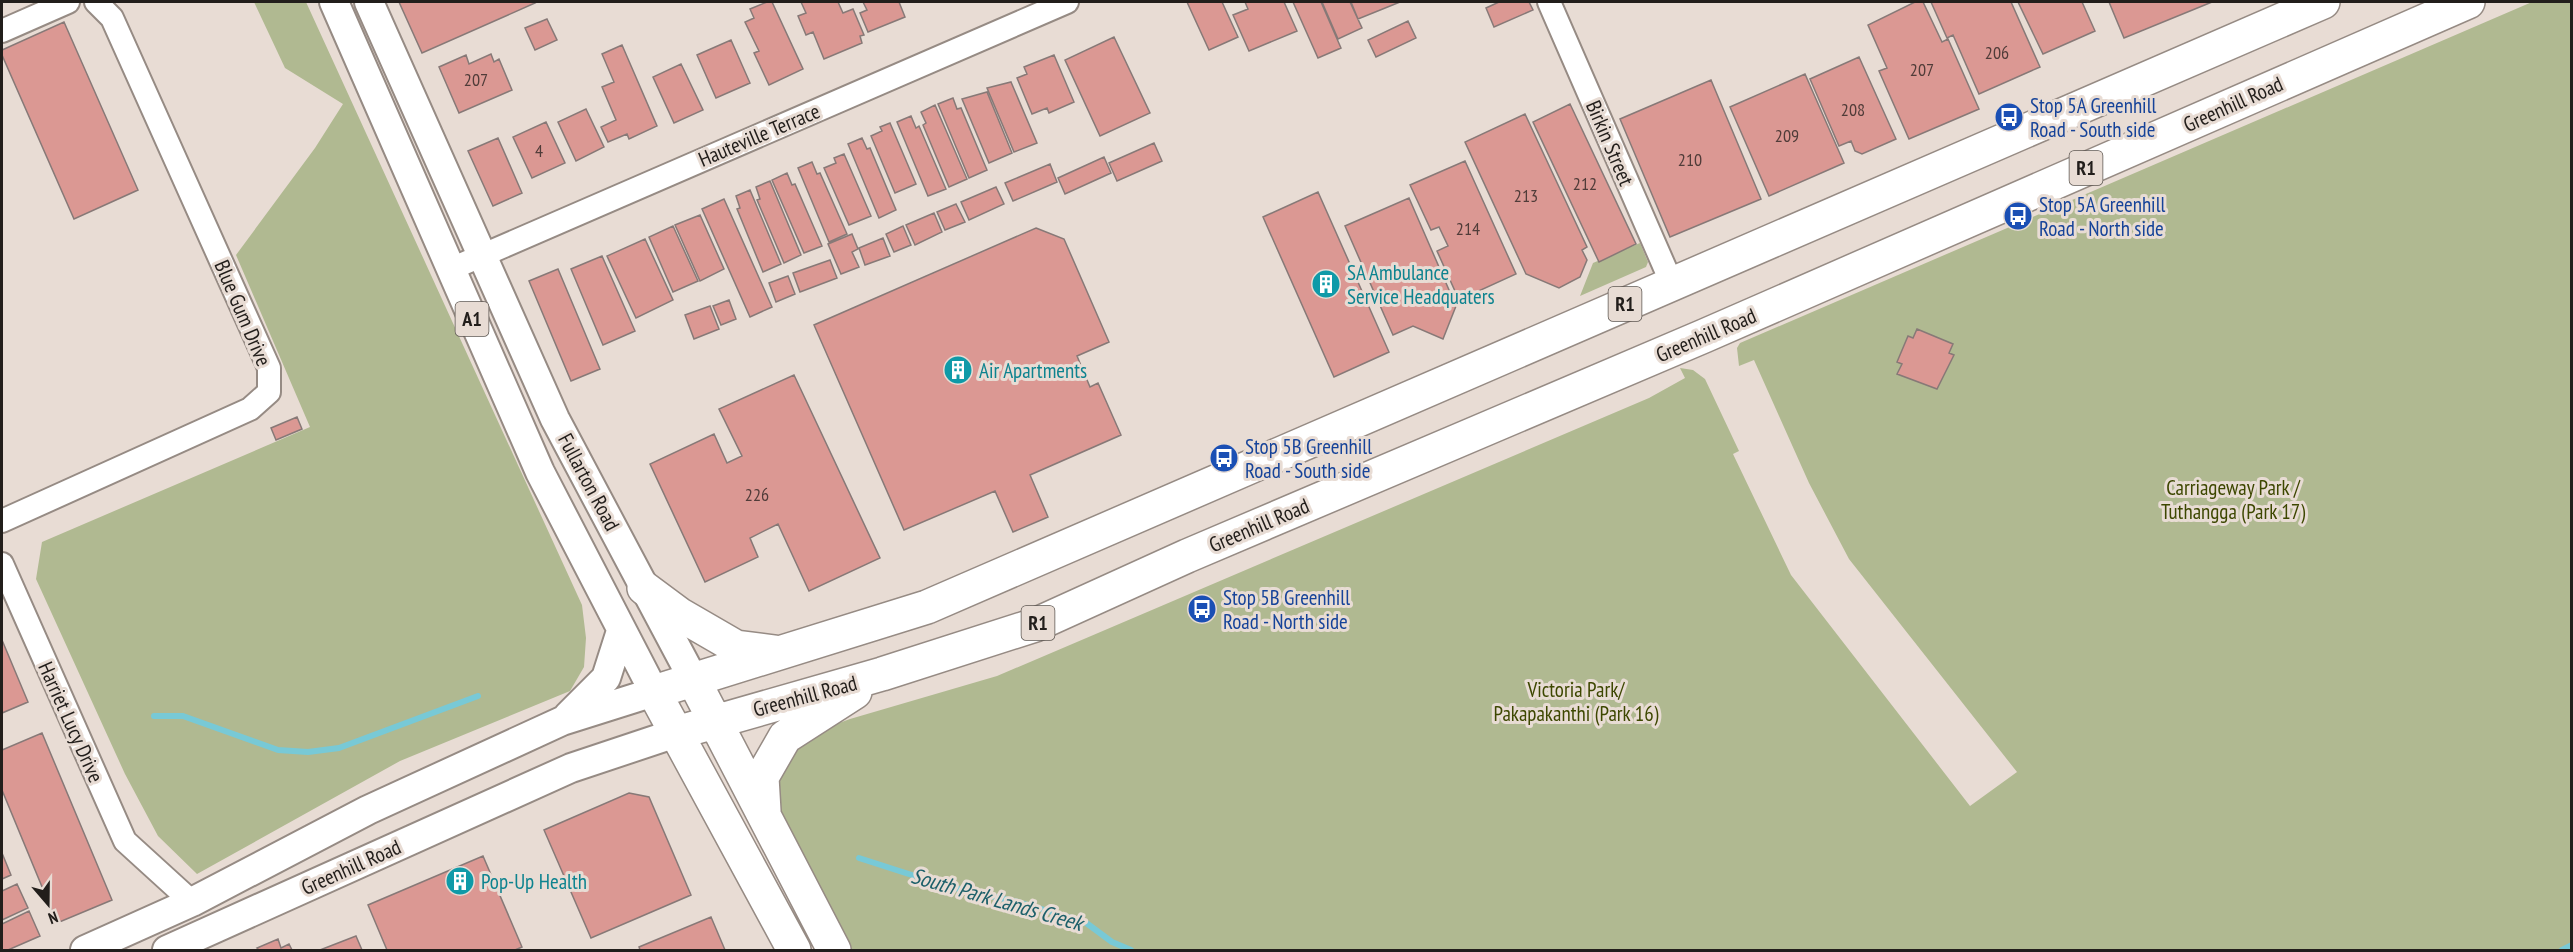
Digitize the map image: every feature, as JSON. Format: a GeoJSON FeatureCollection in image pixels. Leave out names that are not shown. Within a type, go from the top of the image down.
{"type":"FeatureCollection","features":[{"type":"Feature","properties":{"kind":"highway","name":"Greenhill Road"},"geometry":{"type":"LineString","coordinates":[[654,692],[776,652],[927,607],[2323,2]]}},
{"type":"Feature","properties":{"kind":"highway","name":"Greenhill Road"},"geometry":{"type":"LineString","coordinates":[[676,733],[882,674],[1035,625],[1198,551],[1704,336],[2468,2]]}},
{"type":"Feature","properties":{"kind":"highway"},"geometry":{"type":"LineString","coordinates":[[644,588],[679,614],[736,647],[776,652]]}},
{"type":"Feature","properties":{"kind":"highway","name":"R1"},"geometry":{"type":"LineString","coordinates":[[765,813],[762,777],[785,737],[882,674]]}},
{"type":"Feature","properties":{"kind":"highway","name":"Fullarton Road"},"geometry":{"type":"LineString","coordinates":[[693,679],[765,813],[834,951]]}},
{"type":"Feature","properties":{"kind":"highway","name":"Fullarton Road"},"geometry":{"type":"LineString","coordinates":[[654,692],[794,951]]}},
{"type":"Feature","properties":{"kind":"main road","name":"Fullarton Road"},"geometry":{"type":"LineString","coordinates":[[334,2],[540,472],[654,692]]}},
{"type":"Feature","properties":{"kind":"main road","name":"Fullarton Road"},"geometry":{"type":"LineString","coordinates":[[369,2],[555,419],[693,679]]}},
{"type":"Feature","properties":{"kind":"main road"},"geometry":{"type":"LineString","coordinates":[[562,721],[588,699],[606,678],[621,631]]}},
{"type":"Feature","properties":{"kind":"main road","name":"Greenhill Road"},"geometry":{"type":"LineString","coordinates":[[85,951],[192,902],[368,810],[562,721],[654,692]]}},
{"type":"Feature","properties":{"kind":"main road","name":"Greenhill Road"},"geometry":{"type":"LineString","coordinates":[[167,951],[571,768],[676,733]]}},
{"type":"Feature","properties":{"kind":"street"},"geometry":{"type":"LineString","coordinates":[[2,31],[68,2]]}},
{"type":"Feature","properties":{"kind":"street","name":"Blue Gum Drive"},"geometry":{"type":"LineString","coordinates":[[2,520],[250,409],[269,392],[269,368],[112,18],[96,2]]}},
{"type":"Feature","properties":{"kind":"street","name":"Hauteville Terrace"},"geometry":{"type":"LineString","coordinates":[[450,269],[1067,2]]}},
{"type":"Feature","properties":{"kind":"street","name":"Birkin Street"},"geometry":{"type":"LineString","coordinates":[[1549,2],[1672,284]]}},
{"type":"Feature","properties":{"kind":"street","name":"Harriet Lucy Drive"},"geometry":{"type":"LineString","coordinates":[[2,564],[8,598],[125,841],[192,902]]}},
{"type":"Feature","properties":{"kind":"green space"},"geometry":{"type":"Polygon","coordinates":[[[254,2],[306,2],[582,605],[586,638],[584,667],[570,691],[400,761],[197,874],[158,836],[125,774],[36,579],[42,542],[310,427],[236,255],[315,148],[343,104],[285,68],[254,2]]]}},
{"type":"Feature","properties":{"kind":"green space"},"geometry":{"type":"Polygon","coordinates":[[[2532,2],[2571,2],[2571,950],[851,950],[776,802],[777,768],[794,746],[817,731],[850,719],[997,676],[1649,398],[1685,378],[1680,368],[1693,370],[1705,379],[1739,451],[1733,454],[1791,575],[1970,806],[2017,772],[1849,559],[1809,483],[1754,360],[1739,366],[1737,348],[1740,343],[2532,2]]]}},
{"type":"Feature","properties":{"kind":"green space"},"geometry":{"type":"Polygon","coordinates":[[[1640,243],[1648,262],[1646,267],[1580,296],[1593,263],[1640,243]]]}},
{"type":"Feature","properties":{"kind":"building"},"geometry":{"type":"Polygon","coordinates":[[[399,2],[534,2],[535,3],[422,53],[399,2]]]}},
{"type":"Feature","properties":{"kind":"building"},"geometry":{"type":"Polygon","coordinates":[[[772,2],[803,69],[769,85],[754,53],[759,51],[745,22],[754,18],[750,9],[772,2]]]}},
{"type":"Feature","properties":{"kind":"building"},"geometry":{"type":"Polygon","coordinates":[[[801,2],[838,2],[843,13],[853,9],[864,35],[860,36],[862,43],[824,59],[813,32],[806,35],[798,16],[806,13],[801,2]]]}},
{"type":"Feature","properties":{"kind":"building"},"geometry":{"type":"Polygon","coordinates":[[[863,2],[899,2],[905,17],[868,32],[860,13],[867,10],[863,2]]]}},
{"type":"Feature","properties":{"kind":"building"},"geometry":{"type":"Polygon","coordinates":[[[1187,2],[1222,2],[1238,37],[1209,50],[1187,2]]]}},
{"type":"Feature","properties":{"kind":"building"},"geometry":{"type":"Polygon","coordinates":[[[1245,2],[1284,2],[1297,31],[1249,51],[1233,15],[1248,9],[1245,2]]]}},
{"type":"Feature","properties":{"kind":"building"},"geometry":{"type":"Polygon","coordinates":[[[1293,2],[1321,2],[1341,48],[1318,58],[1293,2]]]}},
{"type":"Feature","properties":{"kind":"building"},"geometry":{"type":"Polygon","coordinates":[[[1322,2],[1350,2],[1362,28],[1338,39],[1322,2]]]}},
{"type":"Feature","properties":{"kind":"building"},"geometry":{"type":"Polygon","coordinates":[[[1351,2],[1400,2],[1358,19],[1351,2]]]}},
{"type":"Feature","properties":{"kind":"building"},"geometry":{"type":"Polygon","coordinates":[[[1499,2],[1529,2],[1533,10],[1494,27],[1486,8],[1499,2]]]}},
{"type":"Feature","properties":{"kind":"building"},"geometry":{"type":"Polygon","coordinates":[[[1915,2],[1923,2],[1942,42],[1948,39],[1979,109],[1909,139],[1879,71],[1887,68],[1868,25],[1915,2]]]}},
{"type":"Feature","properties":{"kind":"building"},"geometry":{"type":"Polygon","coordinates":[[[1931,2],[2011,2],[2040,67],[1979,94],[1953,35],[1947,38],[1931,2]]]}},
{"type":"Feature","properties":{"kind":"building"},"geometry":{"type":"Polygon","coordinates":[[[2018,2],[2082,2],[2095,31],[2043,54],[2018,2]]]}},
{"type":"Feature","properties":{"kind":"building"},"geometry":{"type":"Polygon","coordinates":[[[2109,2],[2212,2],[2124,38],[2109,2]]]}},
{"type":"Feature","properties":{"kind":"building"},"geometry":{"type":"Polygon","coordinates":[[[547,19],[557,40],[535,50],[525,28],[547,19]]]}},
{"type":"Feature","properties":{"kind":"building"},"geometry":{"type":"Polygon","coordinates":[[[1408,21],[1416,38],[1376,57],[1368,40],[1408,21]]]}},
{"type":"Feature","properties":{"kind":"building"},"geometry":{"type":"Polygon","coordinates":[[[64,22],[138,190],[74,219],[2,55],[2,50],[64,22]]]}},
{"type":"Feature","properties":{"kind":"building"},"geometry":{"type":"Polygon","coordinates":[[[1114,37],[1150,113],[1100,136],[1065,60],[1114,37]]]}},
{"type":"Feature","properties":{"kind":"building"},"geometry":{"type":"Polygon","coordinates":[[[731,40],[750,83],[716,98],[697,55],[731,40]]]}},
{"type":"Feature","properties":{"kind":"building"},"geometry":{"type":"Polygon","coordinates":[[[622,45],[657,126],[629,139],[627,134],[608,142],[601,127],[616,120],[602,87],[614,82],[602,54],[622,45]]]}},
{"type":"Feature","properties":{"kind":"building"},"geometry":{"type":"Polygon","coordinates":[[[491,54],[494,62],[499,59],[512,90],[459,113],[439,67],[466,55],[469,64],[491,54]]]}},
{"type":"Feature","properties":{"kind":"building"},"geometry":{"type":"Polygon","coordinates":[[[1054,55],[1074,102],[1049,113],[1047,108],[1032,114],[1017,78],[1027,74],[1024,67],[1054,55]]]}},
{"type":"Feature","properties":{"kind":"building"},"geometry":{"type":"Polygon","coordinates":[[[1859,57],[1896,139],[1862,154],[1855,151],[1851,141],[1839,146],[1810,79],[1859,57]]]}},
{"type":"Feature","properties":{"kind":"building"},"geometry":{"type":"Polygon","coordinates":[[[681,64],[703,110],[674,123],[653,77],[681,64]]]}},
{"type":"Feature","properties":{"kind":"building"},"geometry":{"type":"Polygon","coordinates":[[[1805,74],[1844,163],[1769,196],[1730,107],[1805,74]]]}},
{"type":"Feature","properties":{"kind":"building"},"geometry":{"type":"Polygon","coordinates":[[[1711,80],[1761,199],[1670,237],[1620,119],[1711,80]]]}},
{"type":"Feature","properties":{"kind":"building"},"geometry":{"type":"Polygon","coordinates":[[[1011,82],[1037,143],[1014,152],[987,88],[1011,82]]]}},
{"type":"Feature","properties":{"kind":"building"},"geometry":{"type":"Polygon","coordinates":[[[987,92],[1012,153],[989,163],[962,99],[987,92]]]}},
{"type":"Feature","properties":{"kind":"building"},"geometry":{"type":"Polygon","coordinates":[[[953,98],[957,109],[961,108],[987,170],[969,178],[938,104],[953,98]]]}},
{"type":"Feature","properties":{"kind":"building"},"geometry":{"type":"Polygon","coordinates":[[[1570,104],[1636,244],[1599,262],[1533,122],[1570,104]]]}},
{"type":"Feature","properties":{"kind":"building"},"geometry":{"type":"Polygon","coordinates":[[[935,105],[967,179],[949,187],[923,125],[926,123],[921,112],[935,105]]]}},
{"type":"Feature","properties":{"kind":"building"},"geometry":{"type":"Polygon","coordinates":[[[586,109],[604,147],[576,161],[558,122],[586,109]]]}},
{"type":"Feature","properties":{"kind":"building"},"geometry":{"type":"Polygon","coordinates":[[[1525,114],[1587,247],[1582,250],[1587,260],[1580,277],[1559,288],[1526,274],[1465,142],[1525,114]]]}},
{"type":"Feature","properties":{"kind":"building"},"geometry":{"type":"Polygon","coordinates":[[[911,116],[916,128],[919,126],[946,189],[928,196],[897,122],[911,116]]]}},
{"type":"Feature","properties":{"kind":"building"},"geometry":{"type":"Polygon","coordinates":[[[546,122],[565,163],[532,178],[513,137],[546,122]]]}},
{"type":"Feature","properties":{"kind":"building"},"geometry":{"type":"Polygon","coordinates":[[[890,123],[916,184],[895,193],[871,136],[882,131],[880,127],[890,123]]]}},
{"type":"Feature","properties":{"kind":"building"},"geometry":{"type":"Polygon","coordinates":[[[498,138],[522,193],[493,206],[468,151],[498,138]]]}},
{"type":"Feature","properties":{"kind":"building"},"geometry":{"type":"Polygon","coordinates":[[[862,138],[867,149],[870,148],[896,210],[879,218],[848,144],[862,138]]]}},
{"type":"Feature","properties":{"kind":"building"},"geometry":{"type":"Polygon","coordinates":[[[1154,143],[1162,161],[1117,181],[1109,163],[1154,143]]]}},
{"type":"Feature","properties":{"kind":"building"},"geometry":{"type":"Polygon","coordinates":[[[844,154],[871,216],[849,225],[824,168],[836,163],[834,158],[844,154]]]}},
{"type":"Feature","properties":{"kind":"building"},"geometry":{"type":"Polygon","coordinates":[[[1104,157],[1111,173],[1065,194],[1058,178],[1104,157]]]}},
{"type":"Feature","properties":{"kind":"building"},"geometry":{"type":"Polygon","coordinates":[[[1465,161],[1516,274],[1459,300],[1437,251],[1448,246],[1439,227],[1431,230],[1410,185],[1465,161]]]}},
{"type":"Feature","properties":{"kind":"building"},"geometry":{"type":"Polygon","coordinates":[[[812,162],[817,174],[820,173],[847,234],[829,242],[798,168],[812,162]]]}},
{"type":"Feature","properties":{"kind":"building"},"geometry":{"type":"Polygon","coordinates":[[[1050,164],[1057,182],[1013,201],[1005,183],[1050,164]]]}},
{"type":"Feature","properties":{"kind":"building"},"geometry":{"type":"Polygon","coordinates":[[[787,173],[792,185],[795,184],[822,246],[804,253],[772,180],[787,173]]]}},
{"type":"Feature","properties":{"kind":"building"},"geometry":{"type":"Polygon","coordinates":[[[770,181],[801,255],[784,263],[757,200],[760,199],[756,187],[770,181]]]}},
{"type":"Feature","properties":{"kind":"building"},"geometry":{"type":"Polygon","coordinates":[[[996,187],[1004,204],[969,220],[961,202],[996,187]]]}},
{"type":"Feature","properties":{"kind":"building"},"geometry":{"type":"Polygon","coordinates":[[[750,190],[781,264],[763,272],[737,209],[740,208],[736,196],[750,190]]]}},
{"type":"Feature","properties":{"kind":"building","name":"SA Ambulance Service Headquaters"},"geometry":{"type":"Polygon","coordinates":[[[1318,192],[1389,352],[1334,377],[1263,217],[1318,192]]]}},
{"type":"Feature","properties":{"kind":"building"},"geometry":{"type":"Polygon","coordinates":[[[1409,198],[1456,306],[1443,339],[1413,326],[1393,335],[1345,226],[1409,198]]]}},
{"type":"Feature","properties":{"kind":"building"},"geometry":{"type":"Polygon","coordinates":[[[724,199],[772,307],[750,317],[702,209],[724,199]]]}},
{"type":"Feature","properties":{"kind":"building"},"geometry":{"type":"Polygon","coordinates":[[[956,204],[965,222],[945,230],[937,212],[956,204]]]}},
{"type":"Feature","properties":{"kind":"building"},"geometry":{"type":"Polygon","coordinates":[[[934,213],[942,232],[915,245],[906,225],[934,213]]]}},
{"type":"Feature","properties":{"kind":"building"},"geometry":{"type":"Polygon","coordinates":[[[700,215],[724,269],[700,281],[675,225],[700,215]]]}},
{"type":"Feature","properties":{"kind":"building"},"geometry":{"type":"Polygon","coordinates":[[[673,226],[698,281],[673,292],[649,237],[673,226]]]}},
{"type":"Feature","properties":{"kind":"building"},"geometry":{"type":"Polygon","coordinates":[[[903,226],[911,245],[894,252],[886,234],[903,226]]]}},
{"type":"Feature","properties":{"kind":"building","name":"Air Apartments"},"geometry":{"type":"Polygon","coordinates":[[[1036,228],[1064,239],[1109,342],[1077,356],[1090,387],[1098,383],[1121,435],[1030,475],[1048,517],[1013,532],[995,491],[904,530],[814,325],[1036,228]]]}},
{"type":"Feature","properties":{"kind":"building"},"geometry":{"type":"Polygon","coordinates":[[[852,234],[858,249],[852,252],[859,267],[841,274],[828,244],[852,234]]]}},
{"type":"Feature","properties":{"kind":"building"},"geometry":{"type":"Polygon","coordinates":[[[883,238],[890,256],[865,265],[859,248],[883,238]]]}},
{"type":"Feature","properties":{"kind":"building"},"geometry":{"type":"Polygon","coordinates":[[[645,239],[673,300],[636,318],[607,256],[645,239]]]}},
{"type":"Feature","properties":{"kind":"building"},"geometry":{"type":"Polygon","coordinates":[[[602,256],[635,331],[603,345],[571,269],[602,256]]]}},
{"type":"Feature","properties":{"kind":"building"},"geometry":{"type":"Polygon","coordinates":[[[830,260],[837,278],[800,292],[793,273],[830,260]]]}},
{"type":"Feature","properties":{"kind":"building"},"geometry":{"type":"Polygon","coordinates":[[[558,269],[600,369],[571,381],[529,281],[558,269]]]}},
{"type":"Feature","properties":{"kind":"building"},"geometry":{"type":"Polygon","coordinates":[[[788,276],[795,294],[776,302],[769,283],[788,276]]]}},
{"type":"Feature","properties":{"kind":"building"},"geometry":{"type":"Polygon","coordinates":[[[729,300],[736,319],[721,325],[713,306],[729,300]]]}},
{"type":"Feature","properties":{"kind":"building"},"geometry":{"type":"Polygon","coordinates":[[[710,306],[719,329],[694,339],[685,315],[710,306]]]}},
{"type":"Feature","properties":{"kind":"building"},"geometry":{"type":"Polygon","coordinates":[[[1917,329],[1953,344],[1949,353],[1954,355],[1937,389],[1897,374],[1902,364],[1897,362],[1908,336],[1913,338],[1917,329]]]}},
{"type":"Feature","properties":{"kind":"building"},"geometry":{"type":"Polygon","coordinates":[[[794,375],[880,558],[809,591],[778,524],[750,538],[758,557],[705,582],[650,464],[714,434],[727,463],[742,456],[719,409],[794,375]]]}},
{"type":"Feature","properties":{"kind":"building"},"geometry":{"type":"Polygon","coordinates":[[[297,417],[302,429],[276,440],[271,428],[297,417]]]}},
{"type":"Feature","properties":{"kind":"building"},"geometry":{"type":"Polygon","coordinates":[[[2,640],[28,702],[2,713],[2,640]]]}},
{"type":"Feature","properties":{"kind":"building"},"geometry":{"type":"Polygon","coordinates":[[[42,733],[112,900],[57,923],[2,790],[2,750],[42,733]]]}},
{"type":"Feature","properties":{"kind":"building"},"geometry":{"type":"Polygon","coordinates":[[[629,793],[649,797],[691,895],[591,938],[544,830],[629,793]]]}},
{"type":"Feature","properties":{"kind":"building"},"geometry":{"type":"Polygon","coordinates":[[[2,853],[11,875],[2,879],[2,853]]]}},
{"type":"Feature","properties":{"kind":"building","name":"Pop-Up Health"},"geometry":{"type":"Polygon","coordinates":[[[483,856],[522,947],[515,950],[387,950],[368,905],[483,856]]]}},
{"type":"Feature","properties":{"kind":"building"},"geometry":{"type":"Polygon","coordinates":[[[17,884],[28,908],[2,920],[2,891],[17,884]]]}},
{"type":"Feature","properties":{"kind":"building"},"geometry":{"type":"Polygon","coordinates":[[[29,911],[40,936],[8,950],[2,950],[2,924],[29,911]]]}},
{"type":"Feature","properties":{"kind":"building"},"geometry":{"type":"Polygon","coordinates":[[[711,917],[725,950],[640,950],[639,947],[711,917]]]}},
{"type":"Feature","properties":{"kind":"building"},"geometry":{"type":"Polygon","coordinates":[[[356,936],[362,950],[320,950],[356,936]]]}},
{"type":"Feature","properties":{"kind":"building"},"geometry":{"type":"Polygon","coordinates":[[[278,939],[281,948],[289,944],[292,950],[259,950],[257,948],[278,939]]]}},
{"type":"Feature","properties":{"kind":"waterway","name":"South Park Lands Creek"},"geometry":{"type":"LineString","coordinates":[[154,716],[183,716],[278,750],[308,752],[339,748],[478,696]]}},
{"type":"Feature","properties":{"kind":"waterway","name":"South Park Lands Creek"},"geometry":{"type":"LineString","coordinates":[[859,858],[946,886],[1018,902],[1085,922],[1112,942],[1131,950]]}},
{"type":"Feature","properties":{"kind":"waterway","name":"South Park Lands Creek"},"geometry":{"type":"LineString","coordinates":[[2562,950],[2572,945]]}},
{"type":"Feature","properties":{"kind":"place","name":"Stop 5A Greenhill Road - South side"},"geometry":{"type":"Point","coordinates":[2009,117]}},
{"type":"Feature","properties":{"kind":"place","name":"Stop 5A Greenhill Road - North side"},"geometry":{"type":"Point","coordinates":[2018,216]}},
{"type":"Feature","properties":{"kind":"place","name":"SA Ambulance Service Headquaters"},"geometry":{"type":"Point","coordinates":[1326,284]}},
{"type":"Feature","properties":{"kind":"place","name":"Air Apartments"},"geometry":{"type":"Point","coordinates":[958,370]}},
{"type":"Feature","properties":{"kind":"place","name":"Stop 5B Greenhill Road - South side"},"geometry":{"type":"Point","coordinates":[1224,458]}},
{"type":"Feature","properties":{"kind":"place","name":"Stop 5B Greenhill Road - North side"},"geometry":{"type":"Point","coordinates":[1202,609]}},
{"type":"Feature","properties":{"kind":"place","name":"Pop-Up Health"},"geometry":{"type":"Point","coordinates":[460,881]}},
{"type":"Feature","properties":{"kind":"park label","name":"Carriageway Park / Tuthangga (Park 17)"},"geometry":{"type":"Point","coordinates":[2233,499]}},
{"type":"Feature","properties":{"kind":"park label","name":"Victoria Park/ Pakapakanthi (Park 16)"},"geometry":{"type":"Point","coordinates":[1576,701]}}]}
